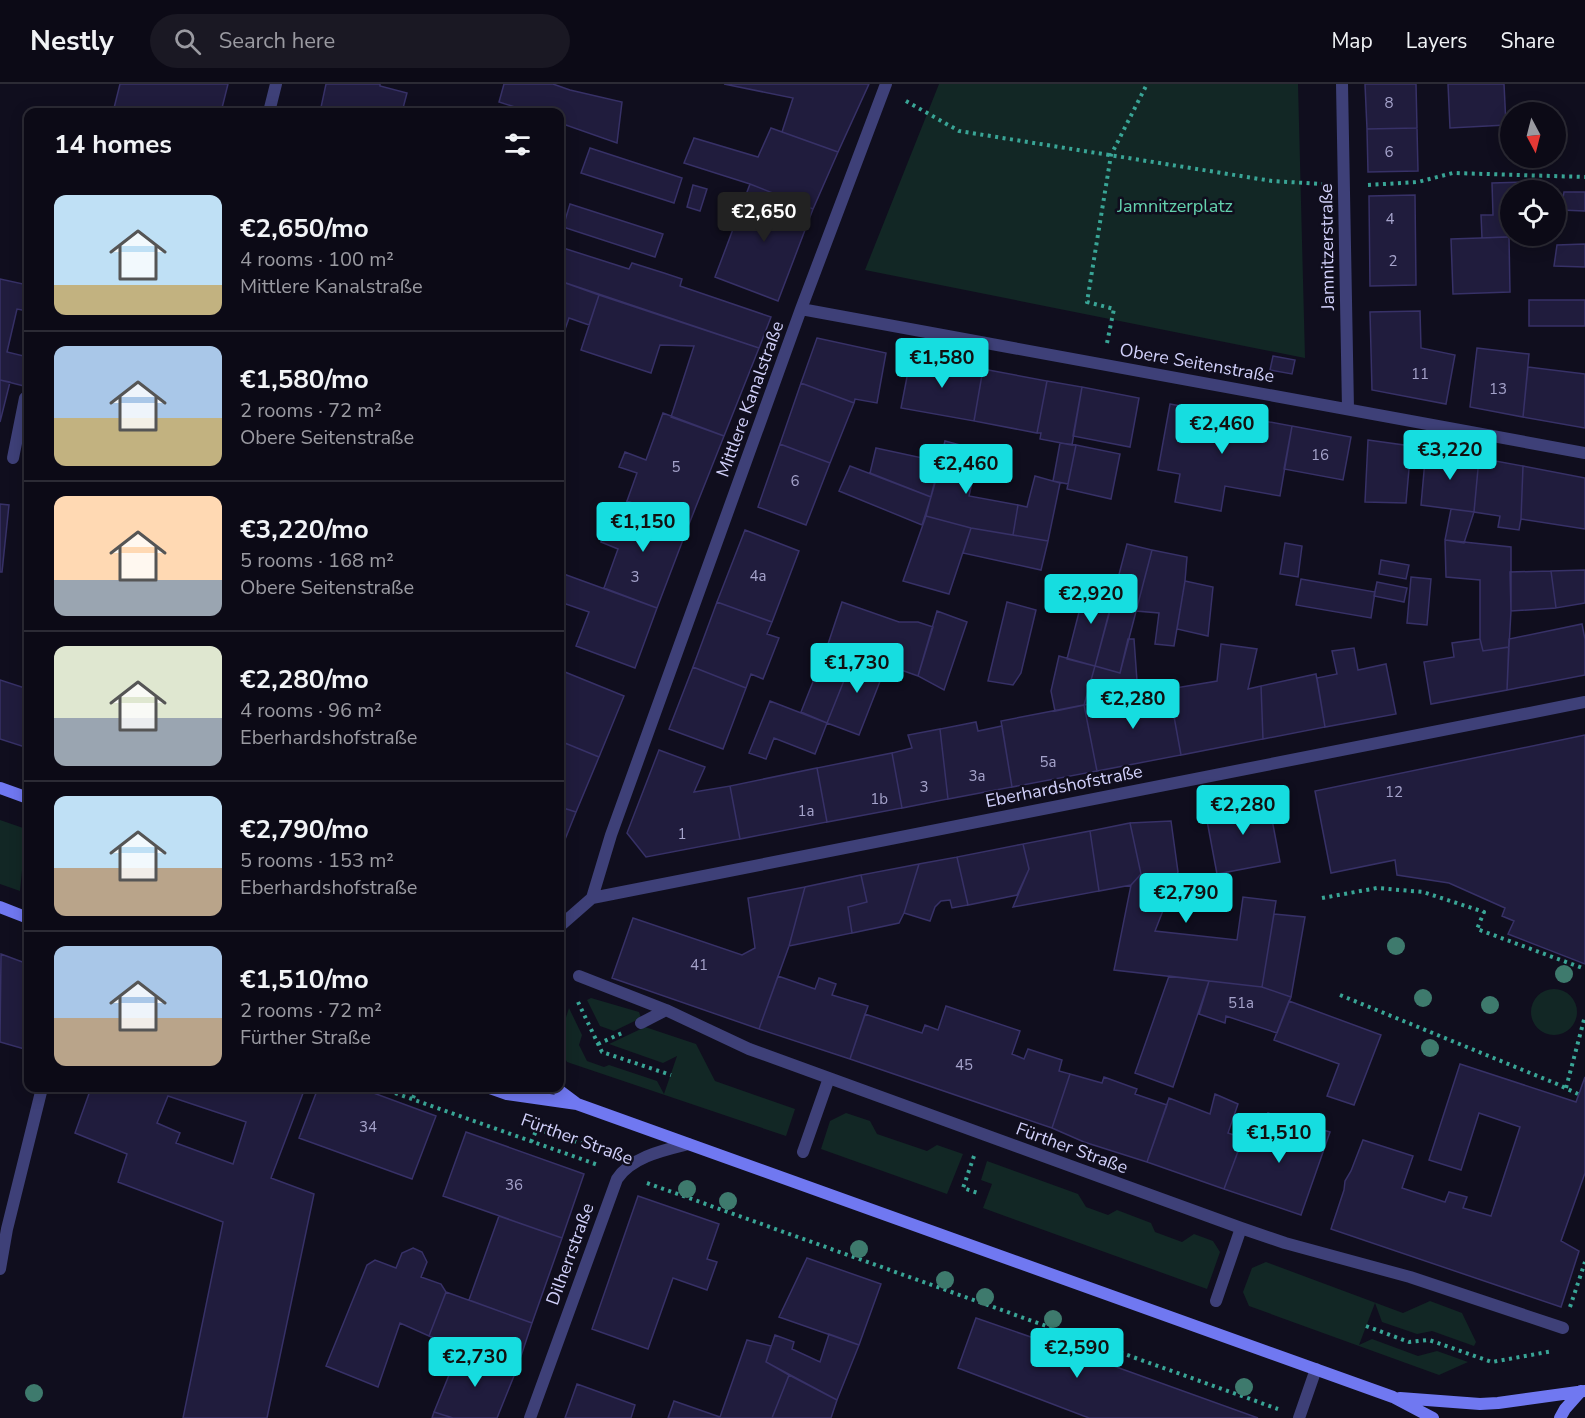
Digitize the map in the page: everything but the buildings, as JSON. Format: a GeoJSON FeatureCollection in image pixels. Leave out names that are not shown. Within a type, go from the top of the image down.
{"type":"FeatureCollection","features":[{"type":"Feature","properties":{"kind":"main road"},"geometry":{"type":"LineString","coordinates":[[0,788],[24,797]]}},
{"type":"Feature","properties":{"kind":"main road"},"geometry":{"type":"LineString","coordinates":[[0,907],[24,916]]}},
{"type":"Feature","properties":{"kind":"main road","name":"Fürther Straße"},"geometry":{"type":"LineString","coordinates":[[501,1092],[577,1104],[1393,1397],[1433,1418]]}},
{"type":"Feature","properties":{"kind":"main road","name":"Fürther Straße"},"geometry":{"type":"LineString","coordinates":[[561,1092],[577,1104]]}},
{"type":"Feature","properties":{"kind":"main road"},"geometry":{"type":"LineString","coordinates":[[1560,1418],[1565,1409],[1583,1391]]}},
{"type":"Feature","properties":{"kind":"main road","name":"Fürther Straße"},"geometry":{"type":"LineString","coordinates":[[1393,1397],[1480,1404],[1583,1391]]}},
{"type":"Feature","properties":{"kind":"street"},"geometry":{"type":"LineString","coordinates":[[270,108],[276,84]]}},
{"type":"Feature","properties":{"kind":"street","name":"Jamnitzerstraße"},"geometry":{"type":"LineString","coordinates":[[1342,84],[1348,409]]}},
{"type":"Feature","properties":{"kind":"street","name":"Mittlere Kanalstraße"},"geometry":{"type":"LineString","coordinates":[[592,898],[611,835],[801,309],[885,86]]}},
{"type":"Feature","properties":{"kind":"street","name":"Obere Seitenstraße"},"geometry":{"type":"LineString","coordinates":[[801,309],[1585,453]]}},
{"type":"Feature","properties":{"kind":"street"},"geometry":{"type":"LineString","coordinates":[[13,458],[24,403]]}},
{"type":"Feature","properties":{"kind":"street","name":"Eberhardshofstraße"},"geometry":{"type":"LineString","coordinates":[[592,898],[1585,702]]}},
{"type":"Feature","properties":{"kind":"street"},"geometry":{"type":"LineString","coordinates":[[564,922],[592,898]]}},
{"type":"Feature","properties":{"kind":"street","name":"Fürther Straße"},"geometry":{"type":"LineString","coordinates":[[579,976],[666,1010],[749,1048],[1241,1228],[1285,1243],[1410,1277],[1563,1328]]}},
{"type":"Feature","properties":{"kind":"street"},"geometry":{"type":"LineString","coordinates":[[641,1023],[666,1010]]}},
{"type":"Feature","properties":{"kind":"street"},"geometry":{"type":"LineString","coordinates":[[803,1152],[829,1078]]}},
{"type":"Feature","properties":{"kind":"street"},"geometry":{"type":"LineString","coordinates":[[0,1269],[4,1228],[41,1092]]}},
{"type":"Feature","properties":{"kind":"street"},"geometry":{"type":"LineString","coordinates":[[620,1173],[647,1156],[688,1144]]}},
{"type":"Feature","properties":{"kind":"street","name":"Dilherrstraße"},"geometry":{"type":"LineString","coordinates":[[530,1418],[620,1173]]}},
{"type":"Feature","properties":{"kind":"street"},"geometry":{"type":"LineString","coordinates":[[1216,1301],[1241,1228]]}},
{"type":"Feature","properties":{"kind":"street"},"geometry":{"type":"LineString","coordinates":[[1299,1417],[1316,1370]]}},
{"type":"Feature","properties":{"kind":"path"},"geometry":{"type":"LineString","coordinates":[[1103,364],[1114,309],[1087,302],[1111,155],[1147,84]]}},
{"type":"Feature","properties":{"kind":"path"},"geometry":{"type":"LineString","coordinates":[[885,86],[959,131],[1272,181],[1344,186],[1418,182],[1453,173],[1585,177]]}},
{"type":"Feature","properties":{"kind":"path"},"geometry":{"type":"LineString","coordinates":[[1322,898],[1377,888],[1423,892],[1484,912],[1477,929],[1585,969]]}},
{"type":"Feature","properties":{"kind":"path"},"geometry":{"type":"LineString","coordinates":[[1340,995],[1578,1094]]}},
{"type":"Feature","properties":{"kind":"path"},"geometry":{"type":"LineString","coordinates":[[579,1004],[602,1052],[671,1076]]}},
{"type":"Feature","properties":{"kind":"path"},"geometry":{"type":"LineString","coordinates":[[1566,1088],[1585,1016]]}},
{"type":"Feature","properties":{"kind":"path"},"geometry":{"type":"LineString","coordinates":[[598,1044],[617,1035]]}},
{"type":"Feature","properties":{"kind":"path","name":"Fürther Straße"},"geometry":{"type":"LineString","coordinates":[[394,1092],[1299,1417]]}},
{"type":"Feature","properties":{"kind":"path"},"geometry":{"type":"LineString","coordinates":[[413,1098],[415,1092]]}},
{"type":"Feature","properties":{"kind":"path"},"geometry":{"type":"LineString","coordinates":[[531,1142],[537,1129],[598,1149]]}},
{"type":"Feature","properties":{"kind":"path"},"geometry":{"type":"LineString","coordinates":[[978,1193],[963,1188],[982,1134]]}},
{"type":"Feature","properties":{"kind":"path"},"geometry":{"type":"LineString","coordinates":[[1366,1326],[1409,1342],[1429,1340],[1492,1362],[1557,1350],[1585,1262]]}},
{"type":"Feature","properties":{"kind":"green space","name":"Jamnitzerplatz"},"geometry":{"type":"Polygon","coordinates":[[[939,84],[1298,84],[1305,358],[865,270],[939,84]]]}},
{"type":"Feature","properties":{"kind":"green space"},"geometry":{"type":"Polygon","coordinates":[[[0,820],[24,828],[24,850],[20,891],[0,884],[0,820]]]}},
{"type":"Feature","properties":{"kind":"green space"},"geometry":{"type":"Polygon","coordinates":[[[1554,989],[1563,990],[1570,996],[1576,1003],[1576,1021],[1570,1028],[1563,1034],[1554,1035],[1545,1034],[1538,1028],[1532,1021],[1531,1012],[1532,1003],[1538,996],[1545,990],[1554,989]]]}},
{"type":"Feature","properties":{"kind":"green space"},"geometry":{"type":"Polygon","coordinates":[[[591,998],[639,1012],[641,1018],[614,1031],[600,1026],[587,1000],[591,998]]]}},
{"type":"Feature","properties":{"kind":"green space"},"geometry":{"type":"Polygon","coordinates":[[[569,1008],[582,1035],[579,1045],[587,1061],[604,1067],[609,1065],[657,1081],[664,1094],[677,1056],[663,1063],[609,1044],[645,1027],[696,1044],[715,1081],[795,1109],[786,1136],[567,1062],[564,1056],[564,1024],[569,1008]]]}},
{"type":"Feature","properties":{"kind":"green space"},"geometry":{"type":"Polygon","coordinates":[[[846,1113],[870,1121],[877,1134],[927,1151],[937,1145],[963,1154],[947,1194],[821,1149],[830,1121],[846,1113]]]}},
{"type":"Feature","properties":{"kind":"green space"},"geometry":{"type":"Polygon","coordinates":[[[987,1161],[1078,1194],[1086,1207],[1108,1215],[1117,1210],[1151,1223],[1155,1232],[1182,1242],[1194,1234],[1213,1241],[1220,1252],[1207,1289],[983,1208],[992,1184],[981,1180],[987,1161]]]}},
{"type":"Feature","properties":{"kind":"green space"},"geometry":{"type":"Polygon","coordinates":[[[1266,1262],[1403,1313],[1430,1301],[1462,1313],[1476,1342],[1474,1346],[1432,1331],[1417,1334],[1382,1322],[1375,1303],[1359,1345],[1372,1339],[1418,1356],[1437,1351],[1468,1362],[1439,1375],[1249,1306],[1243,1292],[1252,1268],[1266,1262]]]}}]}
